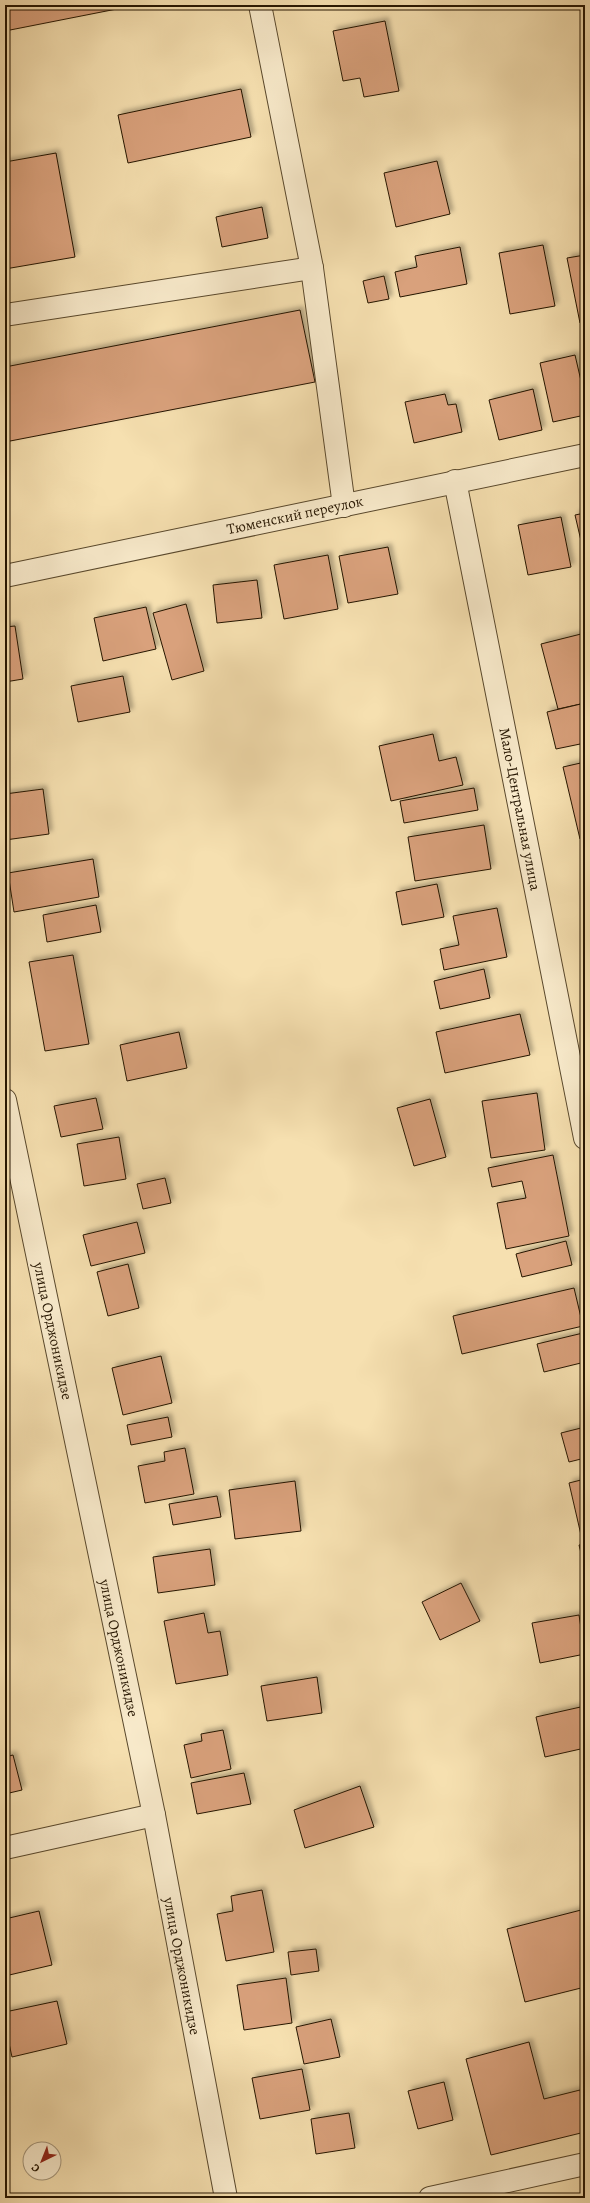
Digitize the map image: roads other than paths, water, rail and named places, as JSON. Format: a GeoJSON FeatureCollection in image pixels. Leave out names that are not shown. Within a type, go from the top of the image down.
{"type":"FeatureCollection","features":[{"type":"Feature","properties":{"kind":"street"},"geometry":{"type":"LineString","coordinates":[[260,5],[312,268],[344,506]]}},
{"type":"Feature","properties":{"kind":"street"},"geometry":{"type":"LineString","coordinates":[[5,315],[312,268]]}},
{"type":"Feature","properties":{"kind":"street","name":"Тюменский переулок"},"geometry":{"type":"LineString","coordinates":[[5,576],[585,455]]}},
{"type":"Feature","properties":{"kind":"street","name":"Мало-Центральная улица"},"geometry":{"type":"LineString","coordinates":[[455,481],[585,1138]]}},
{"type":"Feature","properties":{"kind":"street","name":"улица Орджоникидзе"},"geometry":{"type":"LineString","coordinates":[[5,1100],[154,1815],[226,2198]]}},
{"type":"Feature","properties":{"kind":"street"},"geometry":{"type":"LineString","coordinates":[[5,1848],[154,1815]]}},
{"type":"Feature","properties":{"kind":"street"},"geometry":{"type":"LineString","coordinates":[[430,2198],[585,2164]]}}]}
